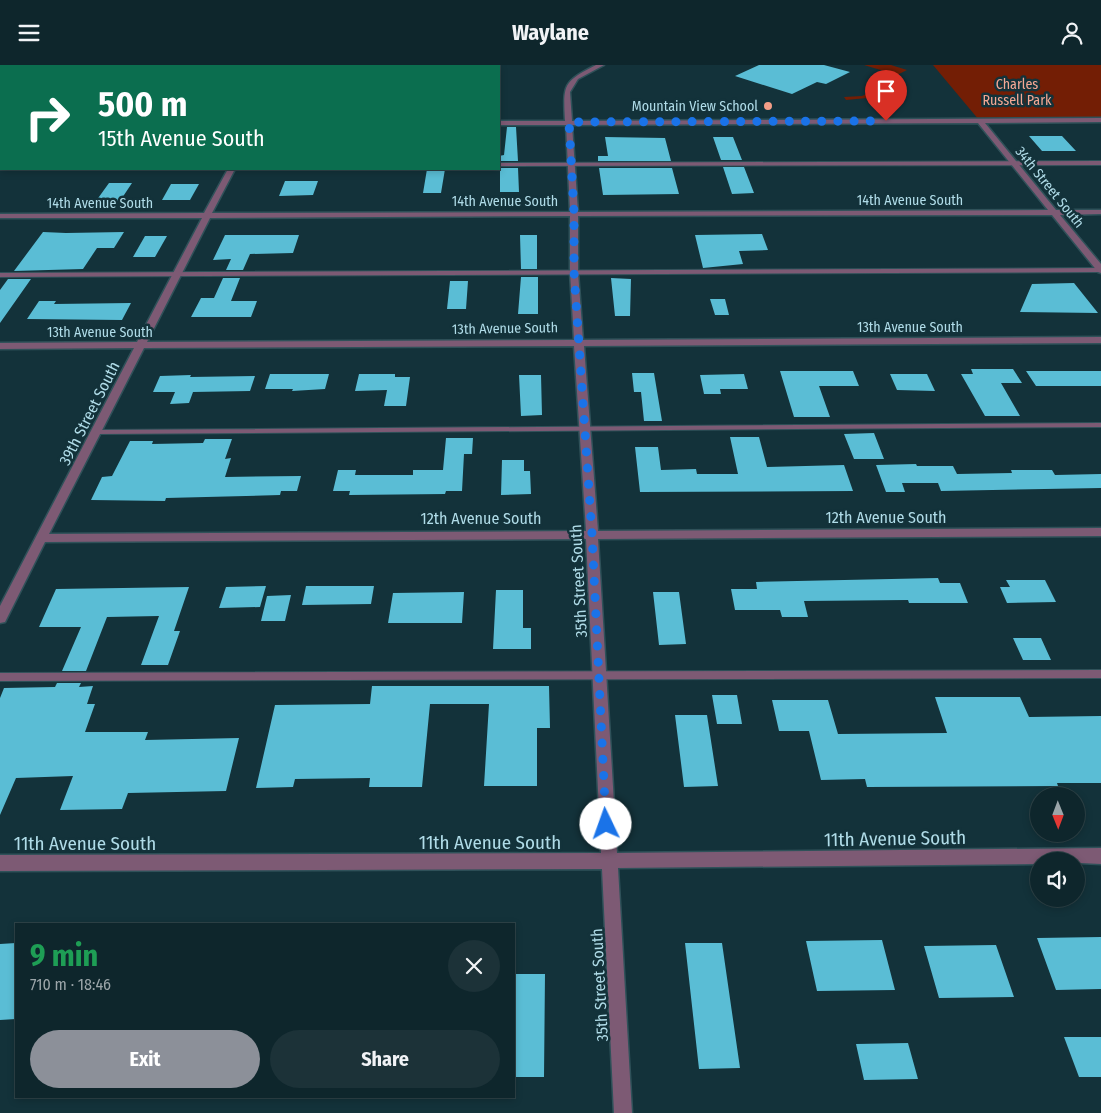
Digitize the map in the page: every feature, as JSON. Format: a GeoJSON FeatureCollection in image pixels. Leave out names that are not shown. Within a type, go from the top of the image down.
{"type":"FeatureCollection","features":[{"type":"Feature","properties":{"kind":"street","name":"35th Street South"},"geometry":{"type":"LineString","coordinates":[[601,65],[576,78],[570,84],[567,92],[574,213],[574,272],[592,534],[608,861],[623,1113]]}},
{"type":"Feature","properties":{"kind":"street","name":"34th Street South"},"geometry":{"type":"LineString","coordinates":[[979,120],[1101,270]]}},
{"type":"Feature","properties":{"kind":"street"},"geometry":{"type":"LineString","coordinates":[[500,123],[1101,120]]}},
{"type":"Feature","properties":{"kind":"street","name":"39th Street South"},"geometry":{"type":"LineString","coordinates":[[0,618],[231,170]]}},
{"type":"Feature","properties":{"kind":"street","name":"14th Avenue South"},"geometry":{"type":"LineString","coordinates":[[0,216],[1101,212]]}},
{"type":"Feature","properties":{"kind":"street","name":"13th Avenue South"},"geometry":{"type":"LineString","coordinates":[[0,346],[580,341],[1101,340]]}},
{"type":"Feature","properties":{"kind":"street","name":"12th Avenue South"},"geometry":{"type":"LineString","coordinates":[[42,538],[1101,532]]}},
{"type":"Feature","properties":{"kind":"street","name":"11th Avenue South"},"geometry":{"type":"LineString","coordinates":[[0,863],[608,861],[1101,856]]}},
{"type":"Feature","properties":{"kind":"lane"},"geometry":{"type":"LineString","coordinates":[[500,165],[1101,163]]}},
{"type":"Feature","properties":{"kind":"lane"},"geometry":{"type":"LineString","coordinates":[[0,275],[1101,270]]}},
{"type":"Feature","properties":{"kind":"lane"},"geometry":{"type":"LineString","coordinates":[[96,433],[1101,425]]}},
{"type":"Feature","properties":{"kind":"lane"},"geometry":{"type":"LineString","coordinates":[[0,677],[1101,674]]}},
{"type":"Feature","properties":{"kind":"green space"},"geometry":{"type":"Polygon","coordinates":[[[864,65],[891,65],[907,70],[897,75],[864,65]]]}},
{"type":"Feature","properties":{"kind":"green space","name":"Charles Russell Park"},"geometry":{"type":"Polygon","coordinates":[[[933,65],[1101,65],[1101,119],[979,120],[933,65]]]}},
{"type":"Feature","properties":{"kind":"green space"},"geometry":{"type":"Polygon","coordinates":[[[879,88],[887,90],[888,96],[846,100],[844,97],[862,96],[879,88]]]}},
{"type":"Feature","properties":{"kind":"building"},"geometry":{"type":"Polygon","coordinates":[[[759,65],[824,65],[850,72],[826,84],[817,82],[792,94],[735,76],[759,65]]]}},
{"type":"Feature","properties":{"kind":"building"},"geometry":{"type":"Polygon","coordinates":[[[507,127],[516,127],[518,161],[500,161],[500,156],[504,155],[507,127]]]}},
{"type":"Feature","properties":{"kind":"building"},"geometry":{"type":"Polygon","coordinates":[[[1029,136],[1062,136],[1076,151],[1042,151],[1029,136]]]}},
{"type":"Feature","properties":{"kind":"building"},"geometry":{"type":"Polygon","coordinates":[[[605,137],[665,138],[671,161],[598,161],[598,156],[608,156],[605,137]]]}},
{"type":"Feature","properties":{"kind":"building"},"geometry":{"type":"Polygon","coordinates":[[[713,137],[733,137],[742,160],[721,160],[713,137]]]}},
{"type":"Feature","properties":{"kind":"building"},"geometry":{"type":"Polygon","coordinates":[[[723,167],[744,167],[754,193],[732,194],[723,167]]]}},
{"type":"Feature","properties":{"kind":"building"},"geometry":{"type":"Polygon","coordinates":[[[500,168],[518,168],[519,192],[500,192],[500,168]]]}},
{"type":"Feature","properties":{"kind":"building"},"geometry":{"type":"Polygon","coordinates":[[[599,168],[672,168],[679,194],[603,195],[599,168]]]}},
{"type":"Feature","properties":{"kind":"building"},"geometry":{"type":"Polygon","coordinates":[[[427,170],[445,170],[441,193],[423,193],[427,170]]]}},
{"type":"Feature","properties":{"kind":"building"},"geometry":{"type":"Polygon","coordinates":[[[285,181],[318,181],[313,195],[279,196],[285,181]]]}},
{"type":"Feature","properties":{"kind":"building"},"geometry":{"type":"Polygon","coordinates":[[[109,183],[132,183],[120,201],[96,201],[109,183]]]}},
{"type":"Feature","properties":{"kind":"building"},"geometry":{"type":"Polygon","coordinates":[[[171,184],[199,184],[190,200],[162,200],[171,184]]]}},
{"type":"Feature","properties":{"kind":"building"},"geometry":{"type":"Polygon","coordinates":[[[43,232],[124,232],[114,248],[97,248],[83,269],[14,271],[43,232]]]}},
{"type":"Feature","properties":{"kind":"building"},"geometry":{"type":"Polygon","coordinates":[[[762,234],[768,250],[739,251],[743,264],[703,268],[695,235],[762,234]]]}},
{"type":"Feature","properties":{"kind":"building"},"geometry":{"type":"Polygon","coordinates":[[[225,235],[299,235],[293,253],[250,254],[243,270],[226,270],[231,259],[213,260],[225,235]]]}},
{"type":"Feature","properties":{"kind":"building"},"geometry":{"type":"Polygon","coordinates":[[[520,235],[537,235],[537,269],[521,269],[520,235]]]}},
{"type":"Feature","properties":{"kind":"building"},"geometry":{"type":"Polygon","coordinates":[[[145,236],[167,236],[155,257],[133,257],[145,236]]]}},
{"type":"Feature","properties":{"kind":"building"},"geometry":{"type":"Polygon","coordinates":[[[521,277],[538,277],[538,314],[518,314],[521,277]]]}},
{"type":"Feature","properties":{"kind":"building"},"geometry":{"type":"Polygon","coordinates":[[[223,278],[240,278],[231,301],[257,301],[251,317],[191,317],[201,298],[214,298],[223,278]]]}},
{"type":"Feature","properties":{"kind":"building"},"geometry":{"type":"Polygon","coordinates":[[[611,278],[631,279],[630,316],[615,316],[611,278]]]}},
{"type":"Feature","properties":{"kind":"building"},"geometry":{"type":"Polygon","coordinates":[[[8,279],[31,279],[0,323],[0,290],[8,279]]]}},
{"type":"Feature","properties":{"kind":"building"},"geometry":{"type":"Polygon","coordinates":[[[450,281],[468,281],[466,309],[447,309],[450,281]]]}},
{"type":"Feature","properties":{"kind":"building"},"geometry":{"type":"Polygon","coordinates":[[[1074,283],[1098,313],[1020,312],[1032,284],[1074,283]]]}},
{"type":"Feature","properties":{"kind":"building"},"geometry":{"type":"Polygon","coordinates":[[[710,299],[725,299],[729,315],[715,315],[710,299]]]}},
{"type":"Feature","properties":{"kind":"building"},"geometry":{"type":"Polygon","coordinates":[[[39,301],[56,301],[54,304],[131,303],[122,320],[27,319],[39,301]]]}},
{"type":"Feature","properties":{"kind":"building"},"geometry":{"type":"Polygon","coordinates":[[[971,369],[1013,369],[1022,383],[1001,383],[1020,416],[985,416],[961,374],[973,374],[971,369]]]}},
{"type":"Feature","properties":{"kind":"building"},"geometry":{"type":"Polygon","coordinates":[[[780,371],[853,371],[859,386],[819,386],[830,417],[794,417],[780,371]]]}},
{"type":"Feature","properties":{"kind":"building"},"geometry":{"type":"Polygon","coordinates":[[[1026,371],[1101,371],[1101,386],[1036,386],[1026,371]]]}},
{"type":"Feature","properties":{"kind":"building"},"geometry":{"type":"Polygon","coordinates":[[[632,373],[654,373],[662,421],[644,421],[641,392],[634,392],[632,373]]]}},
{"type":"Feature","properties":{"kind":"building"},"geometry":{"type":"Polygon","coordinates":[[[270,374],[329,374],[325,389],[292,391],[293,389],[265,389],[270,374]]]}},
{"type":"Feature","properties":{"kind":"building"},"geometry":{"type":"Polygon","coordinates":[[[359,374],[395,374],[395,377],[410,377],[406,406],[384,406],[387,390],[355,391],[359,374]]]}},
{"type":"Feature","properties":{"kind":"building"},"geometry":{"type":"Polygon","coordinates":[[[744,374],[748,389],[720,389],[721,394],[704,394],[700,375],[744,374]]]}},
{"type":"Feature","properties":{"kind":"building"},"geometry":{"type":"Polygon","coordinates":[[[890,374],[927,374],[935,391],[897,390],[890,374]]]}},
{"type":"Feature","properties":{"kind":"building"},"geometry":{"type":"Polygon","coordinates":[[[191,375],[190,377],[255,376],[250,391],[193,392],[189,403],[170,404],[175,392],[153,392],[160,376],[191,375]]]}},
{"type":"Feature","properties":{"kind":"building"},"geometry":{"type":"Polygon","coordinates":[[[519,375],[541,375],[542,415],[521,416],[519,375]]]}},
{"type":"Feature","properties":{"kind":"building"},"geometry":{"type":"Polygon","coordinates":[[[874,433],[884,459],[854,459],[844,434],[874,433]]]}},
{"type":"Feature","properties":{"kind":"building"},"geometry":{"type":"Polygon","coordinates":[[[730,437],[759,437],[767,467],[844,465],[853,491],[640,492],[635,447],[658,447],[661,470],[696,469],[697,474],[738,474],[730,437]]]}},
{"type":"Feature","properties":{"kind":"building"},"geometry":{"type":"Polygon","coordinates":[[[446,438],[473,438],[472,454],[464,454],[462,491],[446,491],[445,494],[349,495],[350,491],[333,491],[338,470],[356,470],[355,475],[413,475],[413,470],[443,470],[446,438]]]}},
{"type":"Feature","properties":{"kind":"building"},"geometry":{"type":"Polygon","coordinates":[[[205,439],[232,439],[225,459],[231,458],[225,477],[301,476],[297,491],[281,491],[280,495],[166,498],[165,501],[91,500],[102,477],[112,476],[130,441],[153,441],[152,444],[203,443],[205,439]]]}},
{"type":"Feature","properties":{"kind":"building"},"geometry":{"type":"Polygon","coordinates":[[[502,460],[524,460],[524,471],[530,471],[531,494],[501,495],[502,460]]]}},
{"type":"Feature","properties":{"kind":"building"},"geometry":{"type":"Polygon","coordinates":[[[916,464],[917,466],[953,466],[957,474],[1012,473],[1011,470],[1052,470],[1055,475],[1101,474],[1101,488],[941,491],[938,483],[902,483],[905,492],[886,492],[876,465],[916,464]]]}},
{"type":"Feature","properties":{"kind":"building"},"geometry":{"type":"Polygon","coordinates":[[[938,578],[940,583],[960,583],[968,603],[909,603],[908,600],[804,601],[808,617],[782,617],[780,610],[735,610],[731,589],[757,589],[756,582],[938,578]]]}},
{"type":"Feature","properties":{"kind":"building"},"geometry":{"type":"Polygon","coordinates":[[[1006,580],[1045,580],[1056,602],[1007,603],[1000,587],[1010,587],[1006,580]]]}},
{"type":"Feature","properties":{"kind":"building"},"geometry":{"type":"Polygon","coordinates":[[[266,586],[260,607],[219,608],[226,587],[266,586]]]}},
{"type":"Feature","properties":{"kind":"building"},"geometry":{"type":"Polygon","coordinates":[[[306,586],[374,586],[371,604],[302,605],[306,586]]]}},
{"type":"Feature","properties":{"kind":"building"},"geometry":{"type":"Polygon","coordinates":[[[189,587],[174,631],[180,631],[168,665],[141,665],[159,616],[107,617],[86,671],[62,671],[81,627],[39,627],[56,589],[189,587]]]}},
{"type":"Feature","properties":{"kind":"building"},"geometry":{"type":"Polygon","coordinates":[[[496,590],[523,590],[523,628],[531,628],[531,649],[493,649],[496,590]]]}},
{"type":"Feature","properties":{"kind":"building"},"geometry":{"type":"Polygon","coordinates":[[[464,592],[462,623],[388,623],[393,593],[464,592]]]}},
{"type":"Feature","properties":{"kind":"building"},"geometry":{"type":"Polygon","coordinates":[[[653,592],[679,592],[686,644],[659,645],[653,592]]]}},
{"type":"Feature","properties":{"kind":"building"},"geometry":{"type":"Polygon","coordinates":[[[291,595],[285,621],[261,621],[267,596],[291,595]]]}},
{"type":"Feature","properties":{"kind":"building"},"geometry":{"type":"Polygon","coordinates":[[[1013,638],[1041,638],[1051,660],[1023,660],[1013,638]]]}},
{"type":"Feature","properties":{"kind":"building"},"geometry":{"type":"Polygon","coordinates":[[[57,683],[81,683],[79,687],[93,686],[87,704],[95,704],[85,732],[148,732],[145,740],[239,738],[226,791],[128,793],[122,809],[60,810],[73,776],[16,778],[0,815],[0,698],[4,688],[55,687],[57,683]]]}},
{"type":"Feature","properties":{"kind":"building"},"geometry":{"type":"Polygon","coordinates":[[[372,686],[549,686],[550,728],[537,728],[537,786],[484,786],[489,704],[430,704],[422,787],[369,787],[370,778],[295,779],[293,787],[256,788],[275,705],[370,704],[372,686]]]}},
{"type":"Feature","properties":{"kind":"building"},"geometry":{"type":"Polygon","coordinates":[[[712,695],[737,695],[742,724],[717,724],[712,695]]]}},
{"type":"Feature","properties":{"kind":"building"},"geometry":{"type":"Polygon","coordinates":[[[935,697],[1020,697],[1029,717],[1101,716],[1101,783],[1057,783],[1058,786],[867,787],[865,779],[821,780],[809,731],[779,731],[772,700],[828,700],[838,734],[947,733],[935,697]]]}},
{"type":"Feature","properties":{"kind":"building"},"geometry":{"type":"Polygon","coordinates":[[[675,715],[707,715],[718,786],[684,787],[675,715]]]}},
{"type":"Feature","properties":{"kind":"building"},"geometry":{"type":"Polygon","coordinates":[[[1101,937],[1101,989],[1056,990],[1037,938],[1101,937]]]}},
{"type":"Feature","properties":{"kind":"building"},"geometry":{"type":"Polygon","coordinates":[[[882,940],[895,990],[817,991],[806,941],[882,940]]]}},
{"type":"Feature","properties":{"kind":"building"},"geometry":{"type":"Polygon","coordinates":[[[15,943],[15,1019],[0,1020],[0,944],[15,943]]]}},
{"type":"Feature","properties":{"kind":"building"},"geometry":{"type":"Polygon","coordinates":[[[685,943],[722,943],[740,1068],[699,1069],[685,943]]]}},
{"type":"Feature","properties":{"kind":"building"},"geometry":{"type":"Polygon","coordinates":[[[996,945],[1014,997],[939,998],[924,946],[996,945]]]}},
{"type":"Feature","properties":{"kind":"building"},"geometry":{"type":"Polygon","coordinates":[[[515,974],[545,974],[544,1077],[515,1077],[515,974]]]}},
{"type":"Feature","properties":{"kind":"building"},"geometry":{"type":"Polygon","coordinates":[[[1064,1037],[1101,1037],[1101,1077],[1079,1077],[1064,1037]]]}},
{"type":"Feature","properties":{"kind":"building"},"geometry":{"type":"Polygon","coordinates":[[[908,1043],[918,1079],[864,1080],[856,1044],[908,1043]]]}},
{"type":"Feature","properties":{"kind":"place","name":"Mountain View School"},"geometry":{"type":"Point","coordinates":[768,106]}},
{"type":"Feature","properties":{"kind":"route"},"geometry":{"type":"LineString","coordinates":[[606,824],[592,534],[574,272],[574,213],[569,122],[886,121]]}}]}
